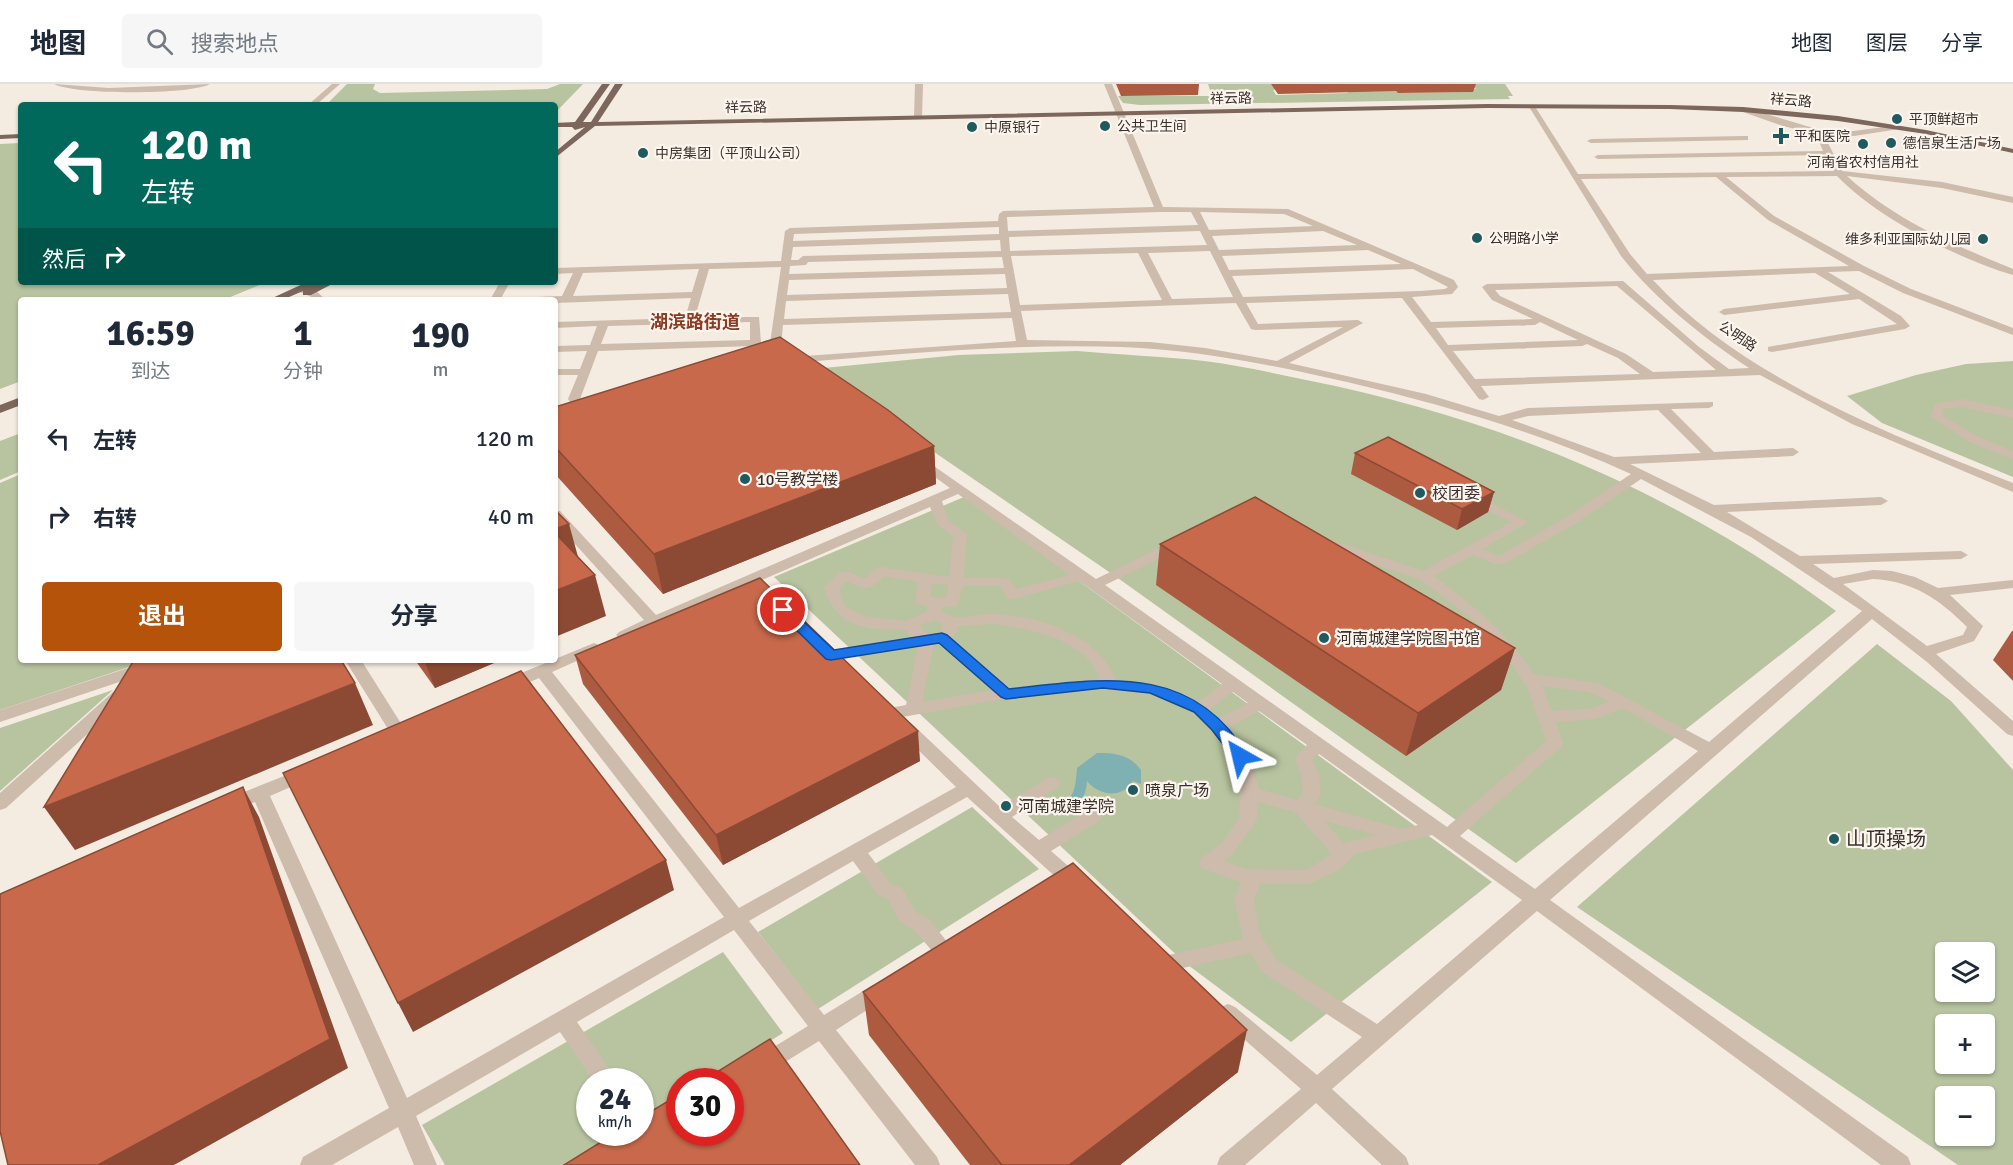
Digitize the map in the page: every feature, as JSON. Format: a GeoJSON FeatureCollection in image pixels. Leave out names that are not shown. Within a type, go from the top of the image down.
{"type":"FeatureCollection","features":[{"type":"Feature","properties":{"kind":"main road"},"geometry":{"type":"LineString","coordinates":[[558,141],[578,124],[606,84]]}},
{"type":"Feature","properties":{"kind":"main road"},"geometry":{"type":"LineString","coordinates":[[558,153],[593,124],[619,84]]}},
{"type":"Feature","properties":{"kind":"main road","name":"祥云路"},"geometry":{"type":"LineString","coordinates":[[558,125],[1532,107],[1746,110],[1816,116],[1896,127],[2013,151]]}},
{"type":"Feature","properties":{"kind":"main road"},"geometry":{"type":"LineString","coordinates":[[0,137],[18,136]]}},
{"type":"Feature","properties":{"kind":"main road"},"geometry":{"type":"LineString","coordinates":[[281,297],[308,287]]}},
{"type":"Feature","properties":{"kind":"main road"},"geometry":{"type":"LineString","coordinates":[[294,297],[308,287]]}},
{"type":"Feature","properties":{"kind":"main road"},"geometry":{"type":"LineString","coordinates":[[0,409],[18,402]]}},
{"type":"Feature","properties":{"kind":"main road"},"geometry":{"type":"LineString","coordinates":[[0,417],[18,410]]}},
{"type":"Feature","properties":{"kind":"street"},"geometry":{"type":"LineString","coordinates":[[57,84],[101,89],[206,84]]}},
{"type":"Feature","properties":{"kind":"street"},"geometry":{"type":"LineString","coordinates":[[315,102],[336,84]]}},
{"type":"Feature","properties":{"kind":"street"},"geometry":{"type":"LineString","coordinates":[[918,117],[919,84]]}},
{"type":"Feature","properties":{"kind":"street"},"geometry":{"type":"LineString","coordinates":[[1108,84],[1160,210]]}},
{"type":"Feature","properties":{"kind":"street","name":"公明路"},"geometry":{"type":"LineString","coordinates":[[1532,107],[1642,278],[1706,332],[1799,393],[1881,433],[2013,488]]}},
{"type":"Feature","properties":{"kind":"street"},"geometry":{"type":"LineString","coordinates":[[1746,110],[1820,134],[1869,134],[1896,127]]}},
{"type":"Feature","properties":{"kind":"street"},"geometry":{"type":"LineString","coordinates":[[1820,134],[1840,173],[1871,200],[1896,217],[1953,247],[2013,272]]}},
{"type":"Feature","properties":{"kind":"street"},"geometry":{"type":"LineString","coordinates":[[1591,141],[1745,138]]}},
{"type":"Feature","properties":{"kind":"street"},"geometry":{"type":"LineString","coordinates":[[1685,139],[1712,162]]}},
{"type":"Feature","properties":{"kind":"street"},"geometry":{"type":"LineString","coordinates":[[1598,158],[1830,153]]}},
{"type":"Feature","properties":{"kind":"street"},"geometry":{"type":"LineString","coordinates":[[1722,173],[1771,218],[1861,268],[1907,291],[2013,332]]}},
{"type":"Feature","properties":{"kind":"street"},"geometry":{"type":"LineString","coordinates":[[1578,177],[1722,173],[1840,173],[1942,185],[2013,200]]}},
{"type":"Feature","properties":{"kind":"street"},"geometry":{"type":"LineString","coordinates":[[1998,196],[2013,205]]}},
{"type":"Feature","properties":{"kind":"street"},"geometry":{"type":"LineString","coordinates":[[1022,343],[1006,253],[1003,214],[1194,209],[1286,211],[1450,282],[1453,288],[1448,292],[1404,294],[1348,310],[1255,327],[1225,273],[1194,209]]}},
{"type":"Feature","properties":{"kind":"street"},"geometry":{"type":"LineString","coordinates":[[768,363],[782,298],[790,231],[1325,229]]}},
{"type":"Feature","properties":{"kind":"street"},"geometry":{"type":"LineString","coordinates":[[785,270],[803,263],[803,259],[1006,253],[1372,248]]}},
{"type":"Feature","properties":{"kind":"street"},"geometry":{"type":"LineString","coordinates":[[1142,251],[1168,302]]}},
{"type":"Feature","properties":{"kind":"street"},"geometry":{"type":"LineString","coordinates":[[558,271],[705,266],[785,270],[1009,271]]}},
{"type":"Feature","properties":{"kind":"street"},"geometry":{"type":"LineString","coordinates":[[689,321],[705,266]]}},
{"type":"Feature","properties":{"kind":"street"},"geometry":{"type":"LineString","coordinates":[[1225,273],[1414,266]]}},
{"type":"Feature","properties":{"kind":"street"},"geometry":{"type":"LineString","coordinates":[[1642,278],[1861,268]]}},
{"type":"Feature","properties":{"kind":"street"},"geometry":{"type":"LineString","coordinates":[[566,299],[579,270]]}},
{"type":"Feature","properties":{"kind":"street"},"geometry":{"type":"LineString","coordinates":[[1772,349],[1905,326],[1897,318],[1819,271]]}},
{"type":"Feature","properties":{"kind":"street"},"geometry":{"type":"LineString","coordinates":[[1727,373],[1695,349],[1619,283],[1487,287],[1496,298],[1622,356],[1651,376],[1727,373],[1763,371]]}},
{"type":"Feature","properties":{"kind":"street"},"geometry":{"type":"LineString","coordinates":[[782,298],[1013,291]]}},
{"type":"Feature","properties":{"kind":"street"},"geometry":{"type":"LineString","coordinates":[[1404,294],[1483,397]]}},
{"type":"Feature","properties":{"kind":"street"},"geometry":{"type":"LineString","coordinates":[[558,299],[697,295]]}},
{"type":"Feature","properties":{"kind":"street"},"geometry":{"type":"LineString","coordinates":[[1724,312],[1861,296]]}},
{"type":"Feature","properties":{"kind":"street"},"geometry":{"type":"LineString","coordinates":[[778,322],[1239,300],[1348,310]]}},
{"type":"Feature","properties":{"kind":"street"},"geometry":{"type":"LineString","coordinates":[[1279,364],[1348,310]]}},
{"type":"Feature","properties":{"kind":"street"},"geometry":{"type":"LineString","coordinates":[[558,325],[755,319],[756,342],[768,363],[802,376]]}},
{"type":"Feature","properties":{"kind":"street"},"geometry":{"type":"LineString","coordinates":[[1428,325],[1535,322]]}},
{"type":"Feature","properties":{"kind":"street"},"geometry":{"type":"LineString","coordinates":[[601,409],[580,416],[574,399],[604,323]]}},
{"type":"Feature","properties":{"kind":"street"},"geometry":{"type":"LineString","coordinates":[[558,349],[756,342]]}},
{"type":"Feature","properties":{"kind":"street"},"geometry":{"type":"LineString","coordinates":[[768,363],[924,348],[1022,343],[1125,344],[1187,348],[1279,364],[1398,391],[1496,420],[1609,461],[1708,509],[1796,560],[1872,611],[1972,691],[2013,730]]}},
{"type":"Feature","properties":{"kind":"street"},"geometry":{"type":"LineString","coordinates":[[1445,348],[1582,343]]}},
{"type":"Feature","properties":{"kind":"street"},"geometry":{"type":"LineString","coordinates":[[558,372],[585,372]]}},
{"type":"Feature","properties":{"kind":"street"},"geometry":{"type":"LineString","coordinates":[[1473,383],[1642,377]]}},
{"type":"Feature","properties":{"kind":"street"},"geometry":{"type":"LineString","coordinates":[[2013,414],[1962,403],[1939,406],[1937,417],[1975,440],[2013,455]]}},
{"type":"Feature","properties":{"kind":"street"},"geometry":{"type":"LineString","coordinates":[[1496,420],[1528,412],[1709,404]]}},
{"type":"Feature","properties":{"kind":"street"},"geometry":{"type":"LineString","coordinates":[[1660,406],[1711,456]]}},
{"type":"Feature","properties":{"kind":"street"},"geometry":{"type":"LineString","coordinates":[[904,449],[1536,900],[1900,1165]]}},
{"type":"Feature","properties":{"kind":"street"},"geometry":{"type":"LineString","coordinates":[[1609,461],[1793,452]]}},
{"type":"Feature","properties":{"kind":"street"},"geometry":{"type":"LineString","coordinates":[[1472,549],[1499,561],[1570,521],[1639,474]]}},
{"type":"Feature","properties":{"kind":"street"},"geometry":{"type":"LineString","coordinates":[[498,690],[959,489]]}},
{"type":"Feature","properties":{"kind":"street"},"geometry":{"type":"LineString","coordinates":[[1425,576],[1521,522],[1460,490]]}},
{"type":"Feature","properties":{"kind":"street"},"geometry":{"type":"LineString","coordinates":[[935,499],[938,515],[946,527],[960,534],[956,584],[952,603],[935,608],[923,615],[912,623],[912,631],[918,637],[934,639],[1010,695]]}},
{"type":"Feature","properties":{"kind":"street"},"geometry":{"type":"LineString","coordinates":[[1708,509],[1881,501]]}},
{"type":"Feature","properties":{"kind":"street"},"geometry":{"type":"LineString","coordinates":[[558,517],[654,621]]}},
{"type":"Feature","properties":{"kind":"street"},"geometry":{"type":"LineString","coordinates":[[891,713],[1010,695],[1110,684],[1153,689],[1199,709],[1218,726],[1240,756],[1250,793],[1248,819],[1226,850],[1208,864],[1245,876],[1309,877],[1333,864],[1349,848],[1400,835],[1441,832],[1555,743],[1536,689],[1510,650],[1480,618],[1425,576],[1305,536]]}},
{"type":"Feature","properties":{"kind":"street"},"geometry":{"type":"LineString","coordinates":[[912,626],[879,624],[853,618],[837,606],[831,587],[844,575],[866,585],[882,572],[925,581],[956,584],[1004,582],[1013,595],[1088,580],[1187,540]]}},
{"type":"Feature","properties":{"kind":"street"},"geometry":{"type":"LineString","coordinates":[[1796,560],[1961,555]]}},
{"type":"Feature","properties":{"kind":"street"},"geometry":{"type":"LineString","coordinates":[[1832,584],[1852,575],[1887,573],[1915,581],[1965,616],[1974,626],[1969,638],[1925,652]]}},
{"type":"Feature","properties":{"kind":"street"},"geometry":{"type":"LineString","coordinates":[[752,579],[768,594]]}},
{"type":"Feature","properties":{"kind":"street"},"geometry":{"type":"LineString","coordinates":[[831,655],[934,639],[950,632],[949,622],[944,616],[922,601],[925,581]]}},
{"type":"Feature","properties":{"kind":"street"},"geometry":{"type":"LineString","coordinates":[[1932,593],[2013,584]]}},
{"type":"Feature","properties":{"kind":"street"},"geometry":{"type":"LineString","coordinates":[[1228,1165],[1872,611]]}},
{"type":"Feature","properties":{"kind":"street"},"geometry":{"type":"LineString","coordinates":[[949,622],[993,619],[1034,625],[1055,631],[1088,652],[1103,666],[1110,684]]}},
{"type":"Feature","properties":{"kind":"street"},"geometry":{"type":"LineString","coordinates":[[913,709],[934,639]]}},
{"type":"Feature","properties":{"kind":"street"},"geometry":{"type":"LineString","coordinates":[[815,640],[848,672]]}},
{"type":"Feature","properties":{"kind":"street"},"geometry":{"type":"LineString","coordinates":[[0,716],[157,663]]}},
{"type":"Feature","properties":{"kind":"street"},"geometry":{"type":"LineString","coordinates":[[0,803],[104,708],[159,663]]}},
{"type":"Feature","properties":{"kind":"street"},"geometry":{"type":"LineString","coordinates":[[355,663],[399,732]]}},
{"type":"Feature","properties":{"kind":"street"},"geometry":{"type":"LineString","coordinates":[[542,670],[929,1165]]}},
{"type":"Feature","properties":{"kind":"street"},"geometry":{"type":"LineString","coordinates":[[1529,679],[1592,687],[1624,702],[1710,750]]}},
{"type":"Feature","properties":{"kind":"street"},"geometry":{"type":"LineString","coordinates":[[1199,709],[1233,684]]}},
{"type":"Feature","properties":{"kind":"street"},"geometry":{"type":"LineString","coordinates":[[873,697],[968,788],[1092,898]]}},
{"type":"Feature","properties":{"kind":"street"},"geometry":{"type":"LineString","coordinates":[[1546,717],[1594,712],[1624,702]]}},
{"type":"Feature","properties":{"kind":"street"},"geometry":{"type":"LineString","coordinates":[[1218,726],[1260,703]]}},
{"type":"Feature","properties":{"kind":"street"},"geometry":{"type":"LineString","coordinates":[[1301,807],[1312,794],[1311,776],[1303,758],[1318,745]]}},
{"type":"Feature","properties":{"kind":"street"},"geometry":{"type":"LineString","coordinates":[[217,811],[324,765]]}},
{"type":"Feature","properties":{"kind":"street"},"geometry":{"type":"LineString","coordinates":[[999,816],[1052,783]]}},
{"type":"Feature","properties":{"kind":"street"},"geometry":{"type":"LineString","coordinates":[[311,1165],[562,1018],[968,788]]}},
{"type":"Feature","properties":{"kind":"street"},"geometry":{"type":"LineString","coordinates":[[260,793],[426,1165]]}},
{"type":"Feature","properties":{"kind":"street"},"geometry":{"type":"LineString","coordinates":[[1250,793],[1400,835]]}},
{"type":"Feature","properties":{"kind":"street"},"geometry":{"type":"LineString","coordinates":[[1301,807],[1342,854]]}},
{"type":"Feature","properties":{"kind":"street"},"geometry":{"type":"LineString","coordinates":[[1038,850],[1093,816]]}},
{"type":"Feature","properties":{"kind":"street"},"geometry":{"type":"LineString","coordinates":[[856,851],[885,890],[895,893],[906,915],[923,926],[945,952]]}},
{"type":"Feature","properties":{"kind":"street"},"geometry":{"type":"LineString","coordinates":[[1046,889],[1067,876]]}},
{"type":"Feature","properties":{"kind":"street"},"geometry":{"type":"LineString","coordinates":[[1253,876],[1244,900],[1250,933],[1268,965],[1378,1036]]}},
{"type":"Feature","properties":{"kind":"street"},"geometry":{"type":"LineString","coordinates":[[926,963],[965,939]]}},
{"type":"Feature","properties":{"kind":"street"},"geometry":{"type":"LineString","coordinates":[[1169,963],[1256,944]]}},
{"type":"Feature","properties":{"kind":"street"},"geometry":{"type":"LineString","coordinates":[[1152,948],[1186,977]]}},
{"type":"Feature","properties":{"kind":"street"},"geometry":{"type":"LineString","coordinates":[[744,1077],[897,981]]}},
{"type":"Feature","properties":{"kind":"street"},"geometry":{"type":"LineString","coordinates":[[1212,1000],[1317,1089],[1398,1165]]}},
{"type":"Feature","properties":{"kind":"street"},"geometry":{"type":"LineString","coordinates":[[562,1018],[597,1068]]}},
{"type":"Feature","properties":{"kind":"green space"},"geometry":{"type":"Polygon","coordinates":[[[347,84],[375,84],[373,89],[380,93],[547,89],[560,84],[583,84],[558,110],[558,102],[329,102],[347,84]]]}},
{"type":"Feature","properties":{"kind":"green space"},"geometry":{"type":"Polygon","coordinates":[[[1208,84],[1276,84],[1280,90],[1273,90],[1276,95],[1348,93],[1347,91],[1358,84],[1395,90],[1399,93],[1472,92],[1470,89],[1476,89],[1471,84],[1505,84],[1513,96],[1508,96],[1510,99],[1140,105],[1123,103],[1118,96],[1212,96],[1208,84]]]}},
{"type":"Feature","properties":{"kind":"green space"},"geometry":{"type":"Polygon","coordinates":[[[18,143],[18,285],[260,285],[230,297],[18,297],[18,382],[0,389],[0,144],[18,143]]]}},
{"type":"Feature","properties":{"kind":"green space"},"geometry":{"type":"Polygon","coordinates":[[[1077,351],[1188,359],[1255,369],[1378,396],[1517,439],[1650,496],[1714,530],[1776,569],[1836,611],[1516,863],[1115,576],[813,369],[959,355],[1077,351]]]}},
{"type":"Feature","properties":{"kind":"green space"},"geometry":{"type":"Polygon","coordinates":[[[2013,361],[2013,477],[1882,423],[1847,396],[1916,375],[1966,364],[2013,361]]]}},
{"type":"Feature","properties":{"kind":"green space"},"geometry":{"type":"Polygon","coordinates":[[[18,434],[18,472],[0,480],[0,441],[18,434]]]}},
{"type":"Feature","properties":{"kind":"green space"},"geometry":{"type":"Polygon","coordinates":[[[18,475],[18,663],[141,663],[0,710],[0,483],[18,475]]]}},
{"type":"Feature","properties":{"kind":"green space"},"geometry":{"type":"Polygon","coordinates":[[[964,497],[1492,882],[1291,1042],[1184,962],[774,577],[964,497]]]}},
{"type":"Feature","properties":{"kind":"green space","name":"山顶操场"},"geometry":{"type":"Polygon","coordinates":[[[1877,644],[1951,701],[2013,770],[2013,1165],[1958,1165],[1577,907],[1877,644]]]}},
{"type":"Feature","properties":{"kind":"green space"},"geometry":{"type":"Polygon","coordinates":[[[113,690],[0,791],[0,728],[113,690]]]}},
{"type":"Feature","properties":{"kind":"green space"},"geometry":{"type":"Polygon","coordinates":[[[972,807],[1039,869],[818,1009],[758,932],[972,807]]]}},
{"type":"Feature","properties":{"kind":"green space"},"geometry":{"type":"Polygon","coordinates":[[[723,952],[783,1033],[726,1068],[666,1068],[666,1106],[654,1114],[654,1068],[576,1068],[576,1146],[602,1146],[571,1165],[445,1165],[422,1125],[723,952]]]}},
{"type":"Feature","properties":{"kind":"water"},"geometry":{"type":"Polygon","coordinates":[[[1097,753],[1116,754],[1132,761],[1141,770],[1141,784],[1133,781],[1123,791],[1110,793],[1098,790],[1087,781],[1084,795],[1072,808],[1053,815],[1043,808],[1061,804],[1070,797],[1075,785],[1077,768],[1097,753]]]}},
{"type":"Feature","properties":{"kind":"building","name":"10号教学楼"},"geometry":{"type":"Polygon","coordinates":[[[780,337],[888,410],[934,446],[654,554],[558,450],[558,406],[780,337]]]}},
{"type":"Feature","properties":{"kind":"building"},"geometry":{"type":"Polygon","coordinates":[[[1388,437],[1494,492],[1462,509],[1355,453],[1388,437]]]}},
{"type":"Feature","properties":{"kind":"building"},"geometry":{"type":"Polygon","coordinates":[[[1255,497],[1515,648],[1418,713],[1160,544],[1255,497]]]}},
{"type":"Feature","properties":{"kind":"building"},"geometry":{"type":"Polygon","coordinates":[[[558,513],[569,524],[558,528],[558,513]]]}},
{"type":"Feature","properties":{"kind":"building"},"geometry":{"type":"Polygon","coordinates":[[[558,536],[595,575],[558,590],[558,536]]]}},
{"type":"Feature","properties":{"kind":"building"},"geometry":{"type":"Polygon","coordinates":[[[760,578],[918,731],[716,835],[575,655],[760,578]]]}},
{"type":"Feature","properties":{"kind":"building"},"geometry":{"type":"Polygon","coordinates":[[[132,663],[343,663],[355,683],[44,807],[132,663]]]}},
{"type":"Feature","properties":{"kind":"building"},"geometry":{"type":"Polygon","coordinates":[[[521,671],[666,860],[398,1003],[283,773],[521,671]]]}},
{"type":"Feature","properties":{"kind":"building"},"geometry":{"type":"Polygon","coordinates":[[[243,787],[330,1039],[98,1165],[8,1165],[0,1131],[0,894],[243,787]]]}},
{"type":"Feature","properties":{"kind":"building"},"geometry":{"type":"Polygon","coordinates":[[[1073,863],[1247,1030],[1069,1165],[1002,1165],[863,992],[1073,863]]]}},
{"type":"Feature","properties":{"kind":"building"},"geometry":{"type":"Polygon","coordinates":[[[770,1039],[860,1165],[564,1165],[595,1146],[654,1146],[654,1110],[666,1102],[666,1146],[744,1146],[744,1068],[723,1068],[770,1039]]]}},
{"type":"Feature","properties":{"kind":"place","name":"平顶鲜超市"},"geometry":{"type":"Point","coordinates":[1897,119]}},
{"type":"Feature","properties":{"kind":"place","name":"公共卫生间"},"geometry":{"type":"Point","coordinates":[1105,126]}},
{"type":"Feature","properties":{"kind":"place","name":"中原银行"},"geometry":{"type":"Point","coordinates":[972,127]}},
{"type":"Feature","properties":{"kind":"place","name":"平和医院"},"geometry":{"type":"Point","coordinates":[1781,136]}},
{"type":"Feature","properties":{"kind":"place","name":"德信泉生活广场"},"geometry":{"type":"Point","coordinates":[1891,143]}},
{"type":"Feature","properties":{"kind":"place","name":"河南省农村信用社"},"geometry":{"type":"Point","coordinates":[1863,144]}},
{"type":"Feature","properties":{"kind":"place","name":"中房集团（平顶山公司）"},"geometry":{"type":"Point","coordinates":[643,153]}},
{"type":"Feature","properties":{"kind":"place","name":"公明路小学"},"geometry":{"type":"Point","coordinates":[1477,238]}},
{"type":"Feature","properties":{"kind":"place","name":"维多利亚国际幼儿园"},"geometry":{"type":"Point","coordinates":[1983,239]}},
{"type":"Feature","properties":{"kind":"place","name":"10号教学楼"},"geometry":{"type":"Point","coordinates":[745,479]}},
{"type":"Feature","properties":{"kind":"place","name":"校团委"},"geometry":{"type":"Point","coordinates":[1420,493]}},
{"type":"Feature","properties":{"kind":"place","name":"河南城建学院图书馆"},"geometry":{"type":"Point","coordinates":[1324,638]}},
{"type":"Feature","properties":{"kind":"place","name":"喷泉广场"},"geometry":{"type":"Point","coordinates":[1133,790]}},
{"type":"Feature","properties":{"kind":"place","name":"河南城建学院"},"geometry":{"type":"Point","coordinates":[1006,806]}},
{"type":"Feature","properties":{"kind":"place","name":"山顶操场"},"geometry":{"type":"Point","coordinates":[1834,839]}},
{"type":"Feature","properties":{"kind":"district","name":"湖滨路街道"},"geometry":{"type":"Point","coordinates":[695,322]}},
{"type":"Feature","properties":{"kind":"route"},"geometry":{"type":"LineString","coordinates":[[783,610],[831,655],[942,638],[1006,694],[1103,684],[1153,689],[1199,709],[1218,726],[1240,756]]}}]}
